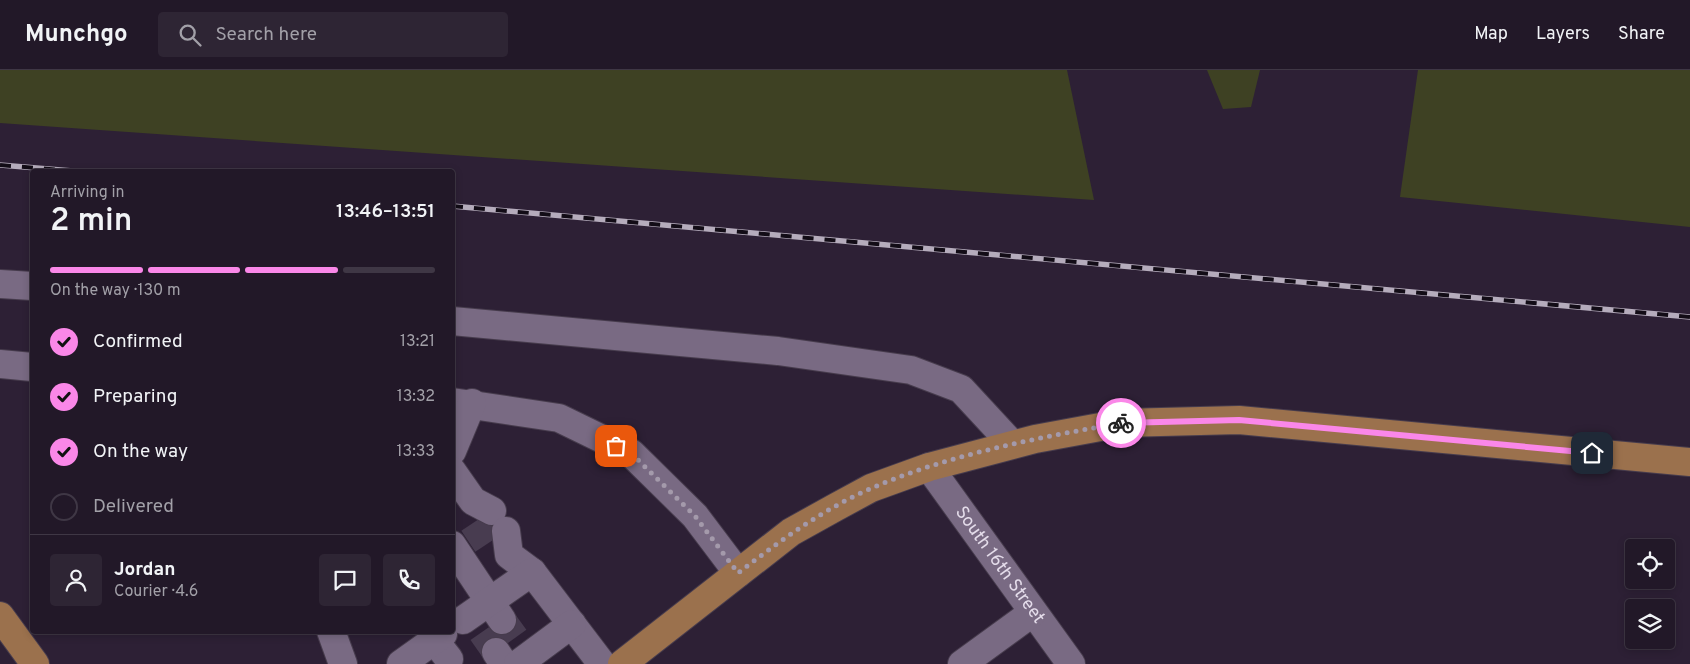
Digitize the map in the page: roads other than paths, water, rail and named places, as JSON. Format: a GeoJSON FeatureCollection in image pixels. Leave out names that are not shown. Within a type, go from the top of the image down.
{"type":"FeatureCollection","features":[{"type":"Feature","properties":{"kind":"main road"},"geometry":{"type":"LineString","coordinates":[[622,664],[791,532],[871,488],[929,467],[1012,444],[1122,423],[1239,420],[1690,462]]}},
{"type":"Feature","properties":{"kind":"main road"},"geometry":{"type":"LineString","coordinates":[[0,616],[35,664]]}},
{"type":"Feature","properties":{"kind":"street"},"geometry":{"type":"LineString","coordinates":[[0,284],[30,286]]}},
{"type":"Feature","properties":{"kind":"street"},"geometry":{"type":"LineString","coordinates":[[455,321],[778,351],[911,370],[961,388],[1012,444]]}},
{"type":"Feature","properties":{"kind":"street"},"geometry":{"type":"LineString","coordinates":[[0,364],[30,367]]}},
{"type":"Feature","properties":{"kind":"street"},"geometry":{"type":"LineString","coordinates":[[455,436],[462,402],[559,418],[631,453],[695,516],[738,573]]}},
{"type":"Feature","properties":{"kind":"street","name":"South 16th Street"},"geometry":{"type":"LineString","coordinates":[[929,467],[1070,664]]}},
{"type":"Feature","properties":{"kind":"street"},"geometry":{"type":"LineString","coordinates":[[455,476],[490,528],[532,572],[602,664]]}},
{"type":"Feature","properties":{"kind":"street"},"geometry":{"type":"LineString","coordinates":[[455,554],[484,638]]}},
{"type":"Feature","properties":{"kind":"street"},"geometry":{"type":"LineString","coordinates":[[484,638],[532,572]]}},
{"type":"Feature","properties":{"kind":"street"},"geometry":{"type":"LineString","coordinates":[[962,664],[1032,613]]}},
{"type":"Feature","properties":{"kind":"street"},"geometry":{"type":"LineString","coordinates":[[409,662],[484,638],[572,624]]}},
{"type":"Feature","properties":{"kind":"street"},"geometry":{"type":"LineString","coordinates":[[332,634],[343,664]]}},
{"type":"Feature","properties":{"kind":"tunnel"},"geometry":{"type":"LineString","coordinates":[[473,523],[487,544]]}},
{"type":"Feature","properties":{"kind":"tunnel"},"geometry":{"type":"LineString","coordinates":[[502,620],[515,638]]}},
{"type":"Feature","properties":{"kind":"tunnel"},"geometry":{"type":"LineString","coordinates":[[482,632],[496,652]]}},
{"type":"Feature","properties":{"kind":"railway"},"geometry":{"type":"LineString","coordinates":[[0,165],[49,169]]}},
{"type":"Feature","properties":{"kind":"railway"},"geometry":{"type":"LineString","coordinates":[[455,206],[1690,317]]}}]}
